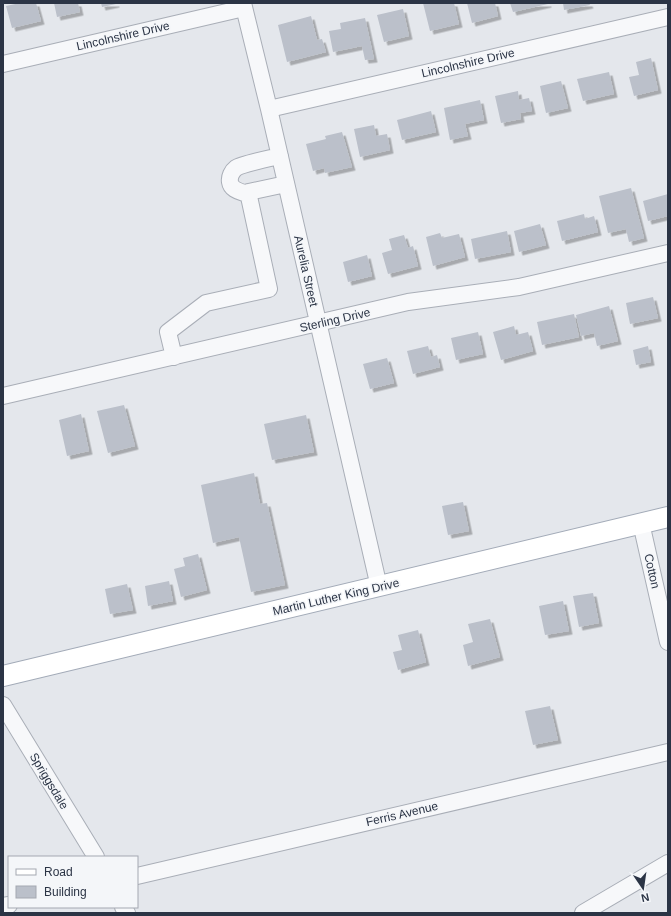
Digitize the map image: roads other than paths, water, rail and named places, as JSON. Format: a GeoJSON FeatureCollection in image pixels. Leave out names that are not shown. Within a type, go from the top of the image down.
{"type":"FeatureCollection","features":[{"type":"Feature","properties":{"kind":"main road","name":"Martin Luther King Drive"},"geometry":{"type":"LineString","coordinates":[[3,676],[668,517]]}},
{"type":"Feature","properties":{"kind":"street","name":"Lincolnshire Drive"},"geometry":{"type":"LineString","coordinates":[[3,64],[243,6]]}},
{"type":"Feature","properties":{"kind":"street","name":"Aurelia Street"},"geometry":{"type":"LineString","coordinates":[[243,6],[269,109],[379,587]]}},
{"type":"Feature","properties":{"kind":"street","name":"Lincolnshire Drive"},"geometry":{"type":"LineString","coordinates":[[269,109],[668,17]]}},
{"type":"Feature","properties":{"kind":"street"},"geometry":{"type":"LineString","coordinates":[[280,156],[237,167],[231,173],[230,181],[232,187],[244,193],[286,184]]}},
{"type":"Feature","properties":{"kind":"street"},"geometry":{"type":"LineString","coordinates":[[174,357],[168,332],[206,303],[269,289],[248,192]]}},
{"type":"Feature","properties":{"kind":"street","name":"Sterling Drive"},"geometry":{"type":"LineString","coordinates":[[3,396],[319,324],[408,302],[485,293],[519,287],[668,252]]}},
{"type":"Feature","properties":{"kind":"street","name":"Cotton"},"geometry":{"type":"LineString","coordinates":[[641,523],[668,642]]}},
{"type":"Feature","properties":{"kind":"street","name":"Spriggsdale"},"geometry":{"type":"LineString","coordinates":[[3,705],[95,856]]}},
{"type":"Feature","properties":{"kind":"street","name":"Ferris Avenue"},"geometry":{"type":"LineString","coordinates":[[138,876],[668,752]]}},
{"type":"Feature","properties":{"kind":"street"},"geometry":{"type":"LineString","coordinates":[[583,913],[668,863]]}}]}
